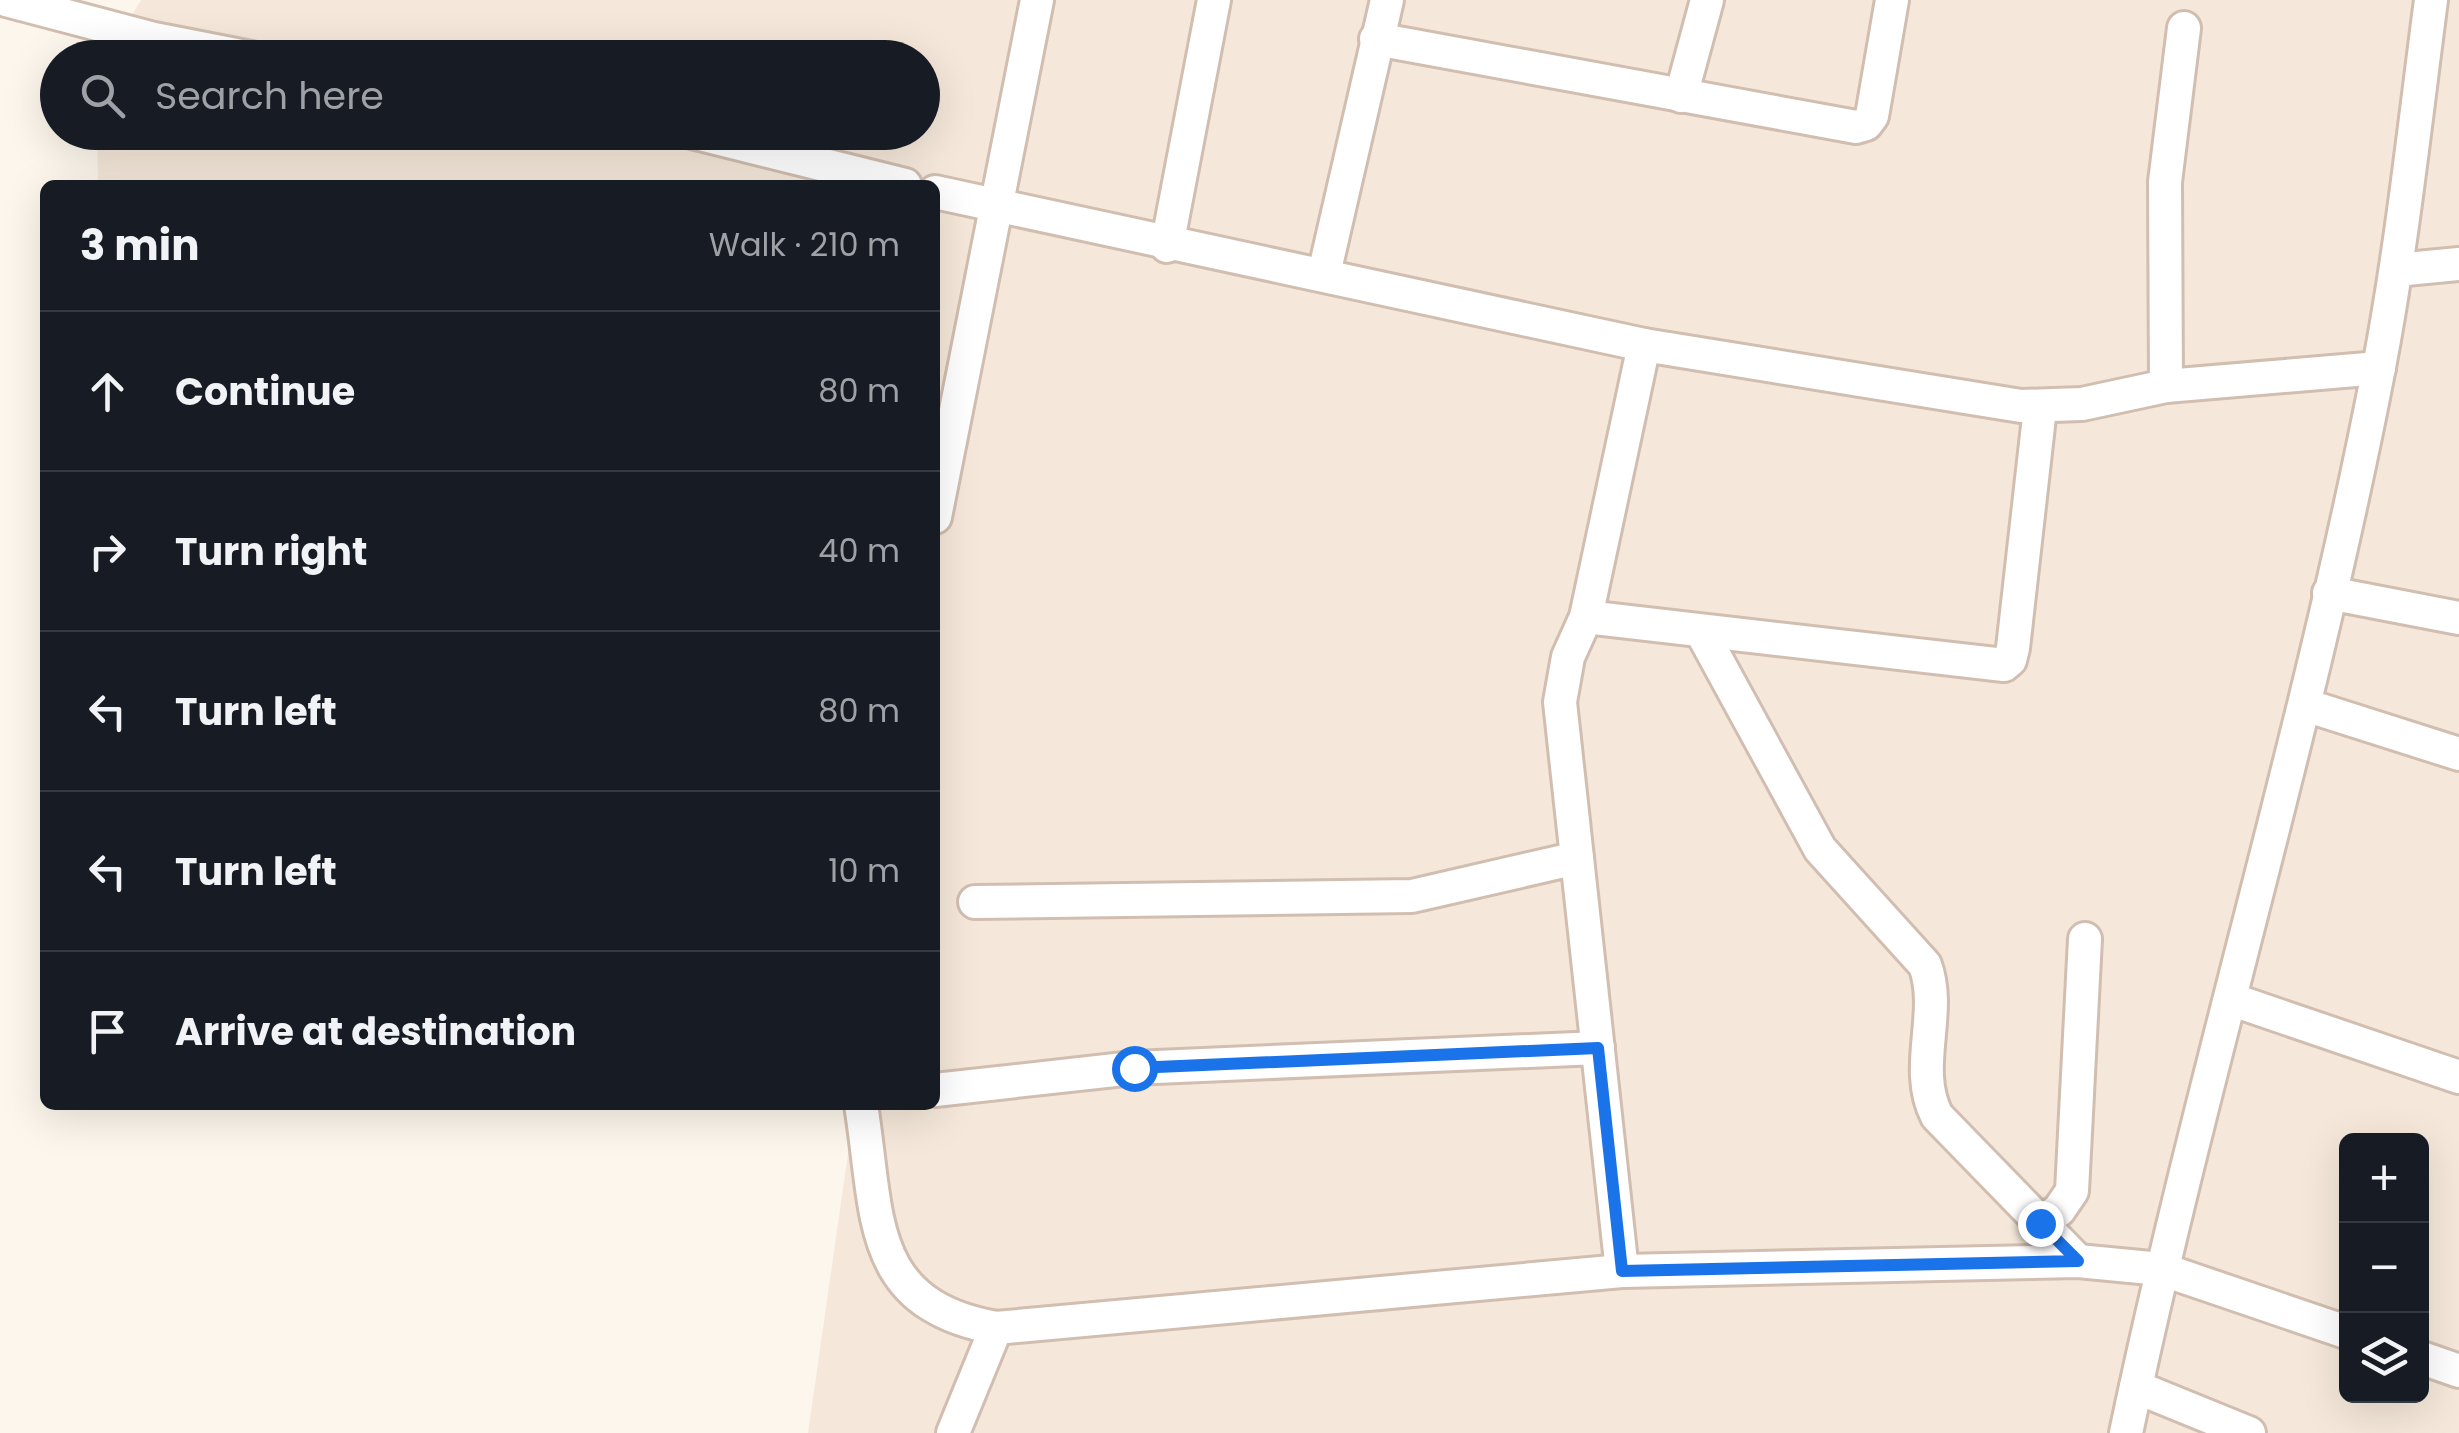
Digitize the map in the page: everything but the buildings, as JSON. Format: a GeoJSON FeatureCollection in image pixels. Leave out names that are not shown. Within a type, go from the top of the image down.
{"type":"FeatureCollection","features":[{"type":"Feature","properties":{"kind":"street"},"geometry":{"type":"LineString","coordinates":[[6,0],[159,40]]}},
{"type":"Feature","properties":{"kind":"street"},"geometry":{"type":"LineString","coordinates":[[940,491],[1037,0]]}},
{"type":"Feature","properties":{"kind":"street"},"geometry":{"type":"LineString","coordinates":[[1167,246],[1214,0]]}},
{"type":"Feature","properties":{"kind":"street"},"geometry":{"type":"LineString","coordinates":[[1324,274],[1386,0]]}},
{"type":"Feature","properties":{"kind":"street"},"geometry":{"type":"LineString","coordinates":[[1681,96],[1708,0]]}},
{"type":"Feature","properties":{"kind":"street"},"geometry":{"type":"LineString","coordinates":[[1376,40],[1843,127],[1866,124],[1872,116],[1892,0]]}},
{"type":"Feature","properties":{"kind":"street"},"geometry":{"type":"LineString","coordinates":[[2126,1433],[2161,1270],[2306,705],[2379,368],[2396,270],[2430,0]]}},
{"type":"Feature","properties":{"kind":"street"},"geometry":{"type":"LineString","coordinates":[[2166,386],[2165,182],[2184,28]]}},
{"type":"Feature","properties":{"kind":"street"},"geometry":{"type":"LineString","coordinates":[[764,150],[885,180]]}},
{"type":"Feature","properties":{"kind":"street"},"geometry":{"type":"LineString","coordinates":[[940,193],[1167,246],[1324,274],[1644,345],[2040,408],[2166,386],[2379,368]]}},
{"type":"Feature","properties":{"kind":"street"},"geometry":{"type":"LineString","coordinates":[[2396,270],[2459,264]]}},
{"type":"Feature","properties":{"kind":"street"},"geometry":{"type":"LineString","coordinates":[[1622,1271],[1560,702],[1568,657],[1586,618],[1644,345]]}},
{"type":"Feature","properties":{"kind":"street"},"geometry":{"type":"LineString","coordinates":[[1586,618],[1985,665],[2010,660],[2040,408]]}},
{"type":"Feature","properties":{"kind":"street"},"geometry":{"type":"LineString","coordinates":[[2329,593],[2459,618]]}},
{"type":"Feature","properties":{"kind":"street"},"geometry":{"type":"LineString","coordinates":[[1701,631],[1820,848],[1925,965],[1931,988],[1926,1087],[1937,1116],[2078,1261]]}},
{"type":"Feature","properties":{"kind":"street"},"geometry":{"type":"LineString","coordinates":[[2306,705],[2459,754]]}},
{"type":"Feature","properties":{"kind":"street"},"geometry":{"type":"LineString","coordinates":[[975,902],[1412,896],[1577,858]]}},
{"type":"Feature","properties":{"kind":"street"},"geometry":{"type":"LineString","coordinates":[[2040,1223],[2060,1210],[2072,1191],[2085,939]]}},
{"type":"Feature","properties":{"kind":"street"},"geometry":{"type":"LineString","coordinates":[[2233,1000],[2459,1077]]}},
{"type":"Feature","properties":{"kind":"street"},"geometry":{"type":"LineString","coordinates":[[940,1089],[1134,1068],[1598,1048]]}},
{"type":"Feature","properties":{"kind":"street"},"geometry":{"type":"LineString","coordinates":[[862,1110],[885,1247],[894,1273],[925,1302],[952,1316],[996,1328],[1622,1271],[2078,1261],[2161,1270],[2339,1330]]}},
{"type":"Feature","properties":{"kind":"street"},"geometry":{"type":"LineString","coordinates":[[954,1433],[996,1328]]}},
{"type":"Feature","properties":{"kind":"street"},"geometry":{"type":"LineString","coordinates":[[2429,1360],[2459,1371]]}},
{"type":"Feature","properties":{"kind":"street"},"geometry":{"type":"LineString","coordinates":[[2136,1387],[2248,1433]]}},
{"type":"Feature","properties":{"kind":"shaded area"},"geometry":{"type":"Polygon","coordinates":[[[141,0],[2459,0],[2459,1433],[808,1433],[854,1110],[940,1110],[940,180],[98,180],[97,150],[940,150],[940,40],[116,40],[141,0]]]}},
{"type":"Feature","properties":{"kind":"route"},"geometry":{"type":"LineString","coordinates":[[1134,1068],[1598,1048],[1622,1271],[2078,1261],[2040,1223]]}}]}
